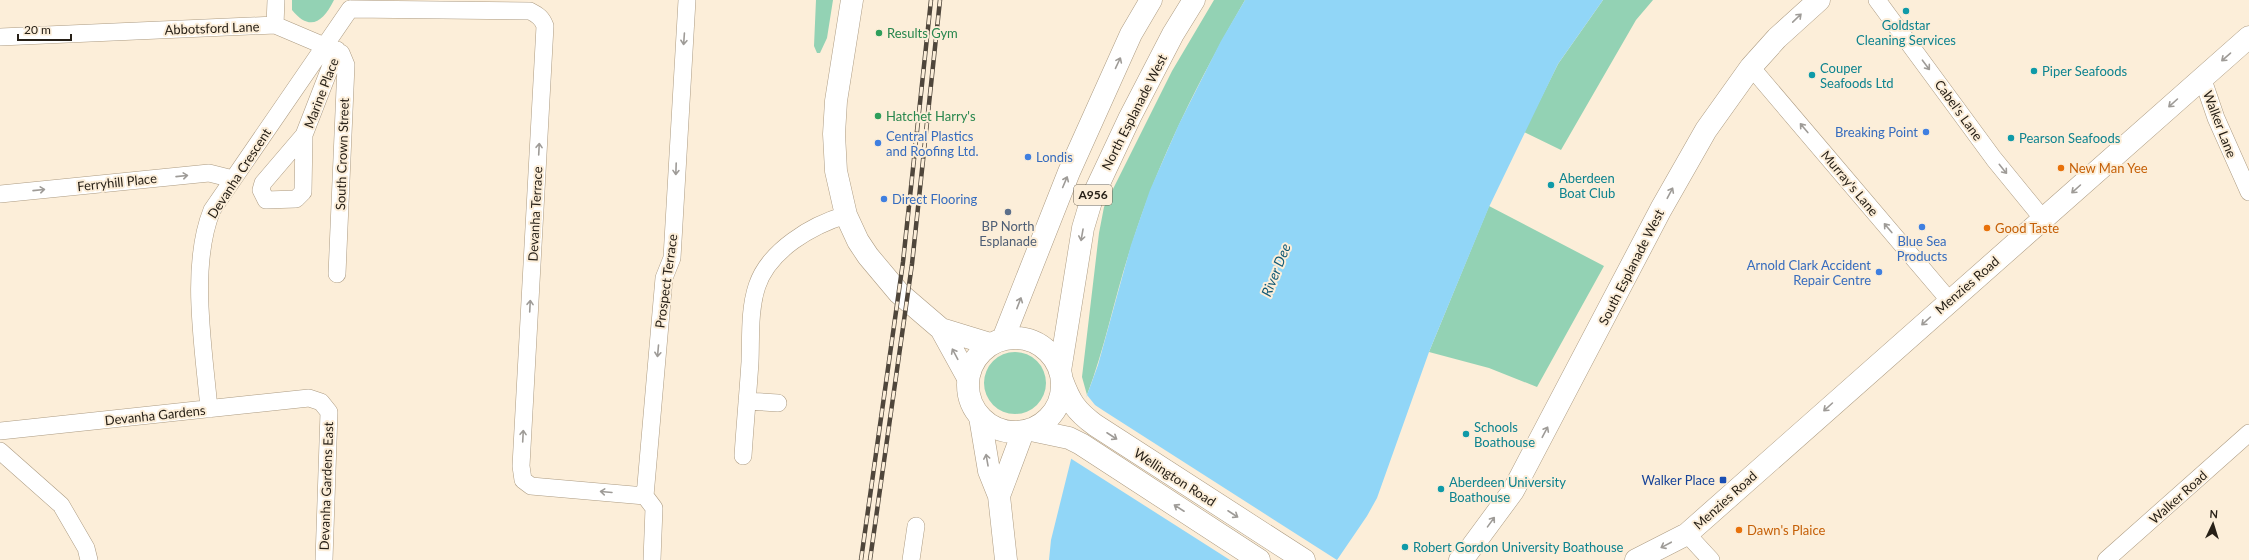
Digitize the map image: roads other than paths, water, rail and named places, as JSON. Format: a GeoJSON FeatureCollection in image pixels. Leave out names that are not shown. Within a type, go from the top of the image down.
{"type":"FeatureCollection","features":[{"type":"Feature","properties":{"kind":"main road"},"geometry":{"type":"LineString","coordinates":[[852,0],[836,101],[834,134],[836,171],[846,215],[858,241],[868,256],[899,293],[941,329],[968,378]]}},
{"type":"Feature","properties":{"kind":"main road","name":"A956"},"geometry":{"type":"LineString","coordinates":[[997,342],[1069,172],[1131,34],[1151,0]]}},
{"type":"Feature","properties":{"kind":"main road","name":"North Esplanade West"},"geometry":{"type":"LineString","coordinates":[[1061,375],[1083,228],[1092,198],[1130,117],[1173,34],[1194,0]]}},
{"type":"Feature","properties":{"kind":"main road","name":"South Esplanade West"},"geometry":{"type":"LineString","coordinates":[[1465,557],[1513,491],[1683,169],[1706,130],[1751,67],[1777,38],[1819,0]]}},
{"type":"Feature","properties":{"kind":"main road","name":"Menzies Road"},"geometry":{"type":"LineString","coordinates":[[1643,559],[1687,534],[1949,300],[2249,37]]}},
{"type":"Feature","properties":{"kind":"main road"},"geometry":{"type":"LineString","coordinates":[[941,329],[997,342]]}},
{"type":"Feature","properties":{"kind":"main road","name":"A956"},"geometry":{"type":"LineString","coordinates":[[1015,337],[1038,344],[1055,360],[1061,375],[1058,405],[1042,424],[1027,431],[1007,432],[992,426],[980,417],[972,405],[968,392],[968,378],[972,365],[979,353],[997,342],[1015,337]]}},
{"type":"Feature","properties":{"kind":"main road","name":"Wellington Road"},"geometry":{"type":"LineString","coordinates":[[1061,375],[1069,400],[1080,414],[1304,560]]}},
{"type":"Feature","properties":{"kind":"main road"},"geometry":{"type":"LineString","coordinates":[[980,417],[989,471],[999,496],[1006,560]]}},
{"type":"Feature","properties":{"kind":"main road"},"geometry":{"type":"LineString","coordinates":[[999,496],[1027,431]]}},
{"type":"Feature","properties":{"kind":"main road","name":"Wellington Road"},"geometry":{"type":"LineString","coordinates":[[1027,431],[1069,438],[1259,560]]}},
{"type":"Feature","properties":{"kind":"street"},"geometry":{"type":"LineString","coordinates":[[275,26],[276,0]]}},
{"type":"Feature","properties":{"kind":"street","name":"Prospect Terrace"},"geometry":{"type":"LineString","coordinates":[[645,496],[664,278],[672,258],[687,0]]}},
{"type":"Feature","properties":{"kind":"street","name":"Cabel's Lane"},"geometry":{"type":"LineString","coordinates":[[1877,0],[1994,159],[2043,219]]}},
{"type":"Feature","properties":{"kind":"street","name":"Devanha Terrace"},"geometry":{"type":"LineString","coordinates":[[350,4],[530,12],[538,15],[543,20],[545,26],[521,466],[523,480],[531,486],[645,496]]}},
{"type":"Feature","properties":{"kind":"street","name":"Devanha Crescent"},"geometry":{"type":"LineString","coordinates":[[209,410],[200,311],[205,233],[212,210],[233,179],[331,48],[350,4]]}},
{"type":"Feature","properties":{"kind":"street","name":"Abbotsford Lane"},"geometry":{"type":"LineString","coordinates":[[0,37],[275,26],[331,48]]}},
{"type":"Feature","properties":{"kind":"street","name":"Marine Place"},"geometry":{"type":"LineString","coordinates":[[304,135],[331,48]]}},
{"type":"Feature","properties":{"kind":"street","name":"South Crown Street"},"geometry":{"type":"LineString","coordinates":[[331,48],[341,52],[346,65],[337,274]]}},
{"type":"Feature","properties":{"kind":"street","name":"Murray's Lane"},"geometry":{"type":"LineString","coordinates":[[1751,67],[1949,300]]}},
{"type":"Feature","properties":{"kind":"street","name":"Walker Lane"},"geometry":{"type":"LineString","coordinates":[[2202,77],[2224,137],[2249,192]]}},
{"type":"Feature","properties":{"kind":"street","name":"Ferryhill Place"},"geometry":{"type":"LineString","coordinates":[[0,194],[209,173],[233,179]]}},
{"type":"Feature","properties":{"kind":"street"},"geometry":{"type":"LineString","coordinates":[[743,456],[756,287],[769,263],[794,241],[825,221],[846,215]]}},
{"type":"Feature","properties":{"kind":"street","name":"Devanha Gardens"},"geometry":{"type":"LineString","coordinates":[[0,431],[209,410],[309,398]]}},
{"type":"Feature","properties":{"kind":"street","name":"Devanha Gardens East"},"geometry":{"type":"LineString","coordinates":[[309,398],[321,402],[328,412],[324,560]]}},
{"type":"Feature","properties":{"kind":"street"},"geometry":{"type":"LineString","coordinates":[[747,401],[778,403]]}},
{"type":"Feature","properties":{"kind":"street","name":"Walker Road"},"geometry":{"type":"LineString","coordinates":[[2106,560],[2249,433]]}},
{"type":"Feature","properties":{"kind":"street"},"geometry":{"type":"LineString","coordinates":[[0,451],[61,505],[86,548],[89,560]]}},
{"type":"Feature","properties":{"kind":"street"},"geometry":{"type":"LineString","coordinates":[[645,496],[654,508],[652,560]]}},
{"type":"Feature","properties":{"kind":"street"},"geometry":{"type":"LineString","coordinates":[[911,560],[916,526]]}},
{"type":"Feature","properties":{"kind":"street"},"geometry":{"type":"LineString","coordinates":[[1687,534],[1711,560]]}},
{"type":"Feature","properties":{"kind":"water","name":"River Dee"},"geometry":{"type":"Polygon","coordinates":[[[1245,0],[1603,0],[1558,64],[1489,207],[1429,352],[1377,498],[1367,516],[1337,560],[1049,560],[1051,540],[1087,395],[1098,365],[1131,245],[1150,190],[1179,124],[1221,41],[1245,0]]]}},
{"type":"Feature","properties":{"kind":"railway"},"geometry":{"type":"LineString","coordinates":[[861,560],[903,262],[931,0]]}},
{"type":"Feature","properties":{"kind":"railway"},"geometry":{"type":"LineString","coordinates":[[870,560],[912,264],[940,0]]}},
{"type":"Feature","properties":{"kind":"place","name":"Goldstar Cleaning Services"},"geometry":{"type":"Point","coordinates":[1906,11]}},
{"type":"Feature","properties":{"kind":"place","name":"Results Gym"},"geometry":{"type":"Point","coordinates":[879,33]}},
{"type":"Feature","properties":{"kind":"place","name":"Piper Seafoods"},"geometry":{"type":"Point","coordinates":[2034,71]}},
{"type":"Feature","properties":{"kind":"place","name":"Couper Seafoods Ltd"},"geometry":{"type":"Point","coordinates":[1812,75]}},
{"type":"Feature","properties":{"kind":"place","name":"Hatchet Harry's"},"geometry":{"type":"Point","coordinates":[878,116]}},
{"type":"Feature","properties":{"kind":"place","name":"Breaking Point"},"geometry":{"type":"Point","coordinates":[1926,132]}},
{"type":"Feature","properties":{"kind":"place","name":"Pearson Seafoods"},"geometry":{"type":"Point","coordinates":[2011,138]}},
{"type":"Feature","properties":{"kind":"place","name":"Central Plastics and Roofing Ltd."},"geometry":{"type":"Point","coordinates":[878,143]}},
{"type":"Feature","properties":{"kind":"place","name":"Londis"},"geometry":{"type":"Point","coordinates":[1028,157]}},
{"type":"Feature","properties":{"kind":"place","name":"New Man Yee"},"geometry":{"type":"Point","coordinates":[2061,168]}},
{"type":"Feature","properties":{"kind":"place","name":"Aberdeen Boat Club"},"geometry":{"type":"Point","coordinates":[1551,185]}},
{"type":"Feature","properties":{"kind":"place","name":"Direct Flooring"},"geometry":{"type":"Point","coordinates":[884,199]}},
{"type":"Feature","properties":{"kind":"place","name":"BP North Esplanade"},"geometry":{"type":"Point","coordinates":[1008,212]}},
{"type":"Feature","properties":{"kind":"place","name":"Blue Sea Products"},"geometry":{"type":"Point","coordinates":[1922,227]}},
{"type":"Feature","properties":{"kind":"place","name":"Good Taste"},"geometry":{"type":"Point","coordinates":[1987,228]}},
{"type":"Feature","properties":{"kind":"place","name":"Arnold Clark Accident Repair Centre"},"geometry":{"type":"Point","coordinates":[1879,272]}},
{"type":"Feature","properties":{"kind":"place","name":"Schools Boathouse"},"geometry":{"type":"Point","coordinates":[1466,434]}},
{"type":"Feature","properties":{"kind":"place","name":"Walker Place"},"geometry":{"type":"Point","coordinates":[1723,480]}},
{"type":"Feature","properties":{"kind":"place","name":"Aberdeen University Boathouse"},"geometry":{"type":"Point","coordinates":[1441,489]}},
{"type":"Feature","properties":{"kind":"place","name":"Dawn's Plaice"},"geometry":{"type":"Point","coordinates":[1739,530]}},
{"type":"Feature","properties":{"kind":"place","name":"Robert Gordon University Boathouse"},"geometry":{"type":"Point","coordinates":[1405,547]}}]}
